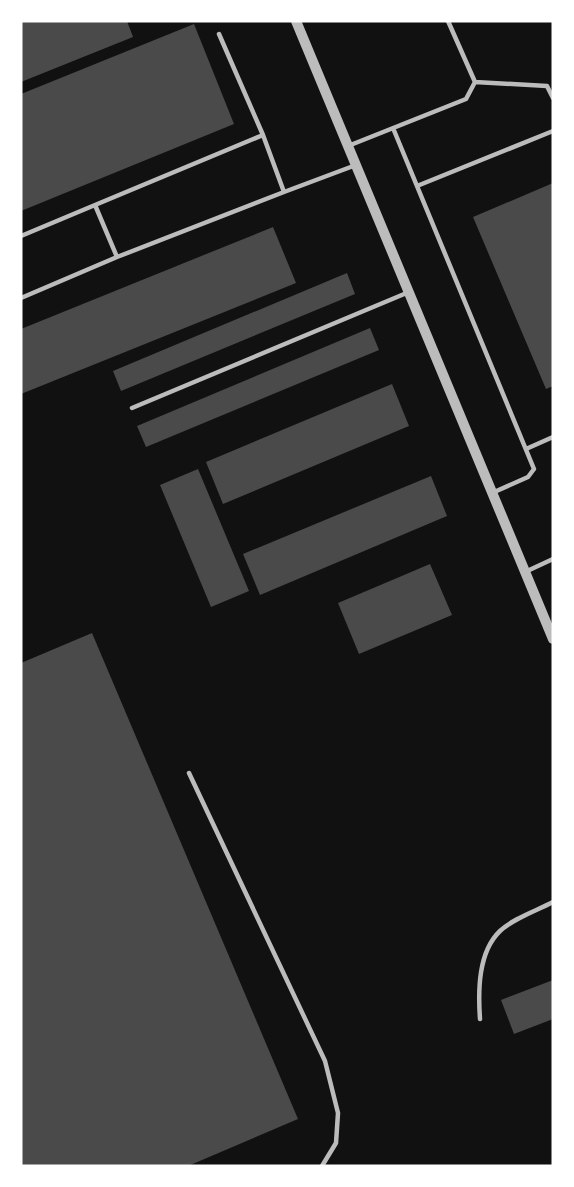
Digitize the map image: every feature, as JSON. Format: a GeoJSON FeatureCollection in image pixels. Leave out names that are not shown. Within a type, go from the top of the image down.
{"type":"FeatureCollection","features":[{"type":"Feature","properties":{"kind":"street"},"geometry":{"type":"LineString","coordinates":[[296,21],[553,639]]}},
{"type":"Feature","properties":{"kind":"lane"},"geometry":{"type":"LineString","coordinates":[[448,21],[475,82]]}},
{"type":"Feature","properties":{"kind":"lane"},"geometry":{"type":"LineString","coordinates":[[219,34],[263,135],[284,192]]}},
{"type":"Feature","properties":{"kind":"lane"},"geometry":{"type":"LineString","coordinates":[[348,146],[466,99],[475,82]]}},
{"type":"Feature","properties":{"kind":"lane"},"geometry":{"type":"LineString","coordinates":[[475,82],[547,86],[553,98]]}},
{"type":"Feature","properties":{"kind":"lane"},"geometry":{"type":"LineString","coordinates":[[393,128],[534,469],[528,477],[492,493]]}},
{"type":"Feature","properties":{"kind":"lane"},"geometry":{"type":"LineString","coordinates":[[417,186],[553,131]]}},
{"type":"Feature","properties":{"kind":"lane"},"geometry":{"type":"LineString","coordinates":[[21,236],[263,135]]}},
{"type":"Feature","properties":{"kind":"lane"},"geometry":{"type":"LineString","coordinates":[[21,298],[117,257],[356,165]]}},
{"type":"Feature","properties":{"kind":"lane"},"geometry":{"type":"LineString","coordinates":[[95,205],[117,257]]}},
{"type":"Feature","properties":{"kind":"lane"},"geometry":{"type":"LineString","coordinates":[[132,408],[409,292]]}},
{"type":"Feature","properties":{"kind":"lane"},"geometry":{"type":"LineString","coordinates":[[526,449],[553,437]]}},
{"type":"Feature","properties":{"kind":"lane"},"geometry":{"type":"LineString","coordinates":[[525,572],[553,560]]}},
{"type":"Feature","properties":{"kind":"lane"},"geometry":{"type":"LineString","coordinates":[[189,773],[325,1060],[338,1113],[336,1143],[322,1166]]}},
{"type":"Feature","properties":{"kind":"lane"},"geometry":{"type":"LineString","coordinates":[[480,1019],[479,1004],[485,955],[493,939],[509,924],[553,902]]}},
{"type":"Feature","properties":{"kind":"building"},"geometry":{"type":"Polygon","coordinates":[[[21,21],[127,21],[133,37],[21,82],[21,21]]]}},
{"type":"Feature","properties":{"kind":"building"},"geometry":{"type":"Polygon","coordinates":[[[194,24],[234,124],[21,211],[21,94],[194,24]]]}},
{"type":"Feature","properties":{"kind":"building"},"geometry":{"type":"Polygon","coordinates":[[[553,183],[553,386],[546,389],[473,217],[553,183]]]}},
{"type":"Feature","properties":{"kind":"building"},"geometry":{"type":"Polygon","coordinates":[[[273,227],[296,283],[21,394],[21,329],[273,227]]]}},
{"type":"Feature","properties":{"kind":"building"},"geometry":{"type":"Polygon","coordinates":[[[347,273],[355,294],[121,391],[113,371],[347,273]]]}},
{"type":"Feature","properties":{"kind":"building"},"geometry":{"type":"Polygon","coordinates":[[[370,328],[379,350],[146,447],[137,426],[370,328]]]}},
{"type":"Feature","properties":{"kind":"building"},"geometry":{"type":"Polygon","coordinates":[[[392,384],[409,426],[223,504],[206,462],[392,384]]]}},
{"type":"Feature","properties":{"kind":"building"},"geometry":{"type":"Polygon","coordinates":[[[198,469],[249,591],[211,607],[160,485],[198,469]]]}},
{"type":"Feature","properties":{"kind":"building"},"geometry":{"type":"Polygon","coordinates":[[[431,476],[447,516],[260,595],[243,554],[431,476]]]}},
{"type":"Feature","properties":{"kind":"building"},"geometry":{"type":"Polygon","coordinates":[[[430,564],[452,615],[359,654],[338,603],[430,564]]]}},
{"type":"Feature","properties":{"kind":"building"},"geometry":{"type":"Polygon","coordinates":[[[92,633],[298,1119],[188,1166],[21,1166],[21,663],[92,633]]]}},
{"type":"Feature","properties":{"kind":"building"},"geometry":{"type":"Polygon","coordinates":[[[553,980],[553,1019],[514,1034],[501,1000],[553,980]]]}}]}
